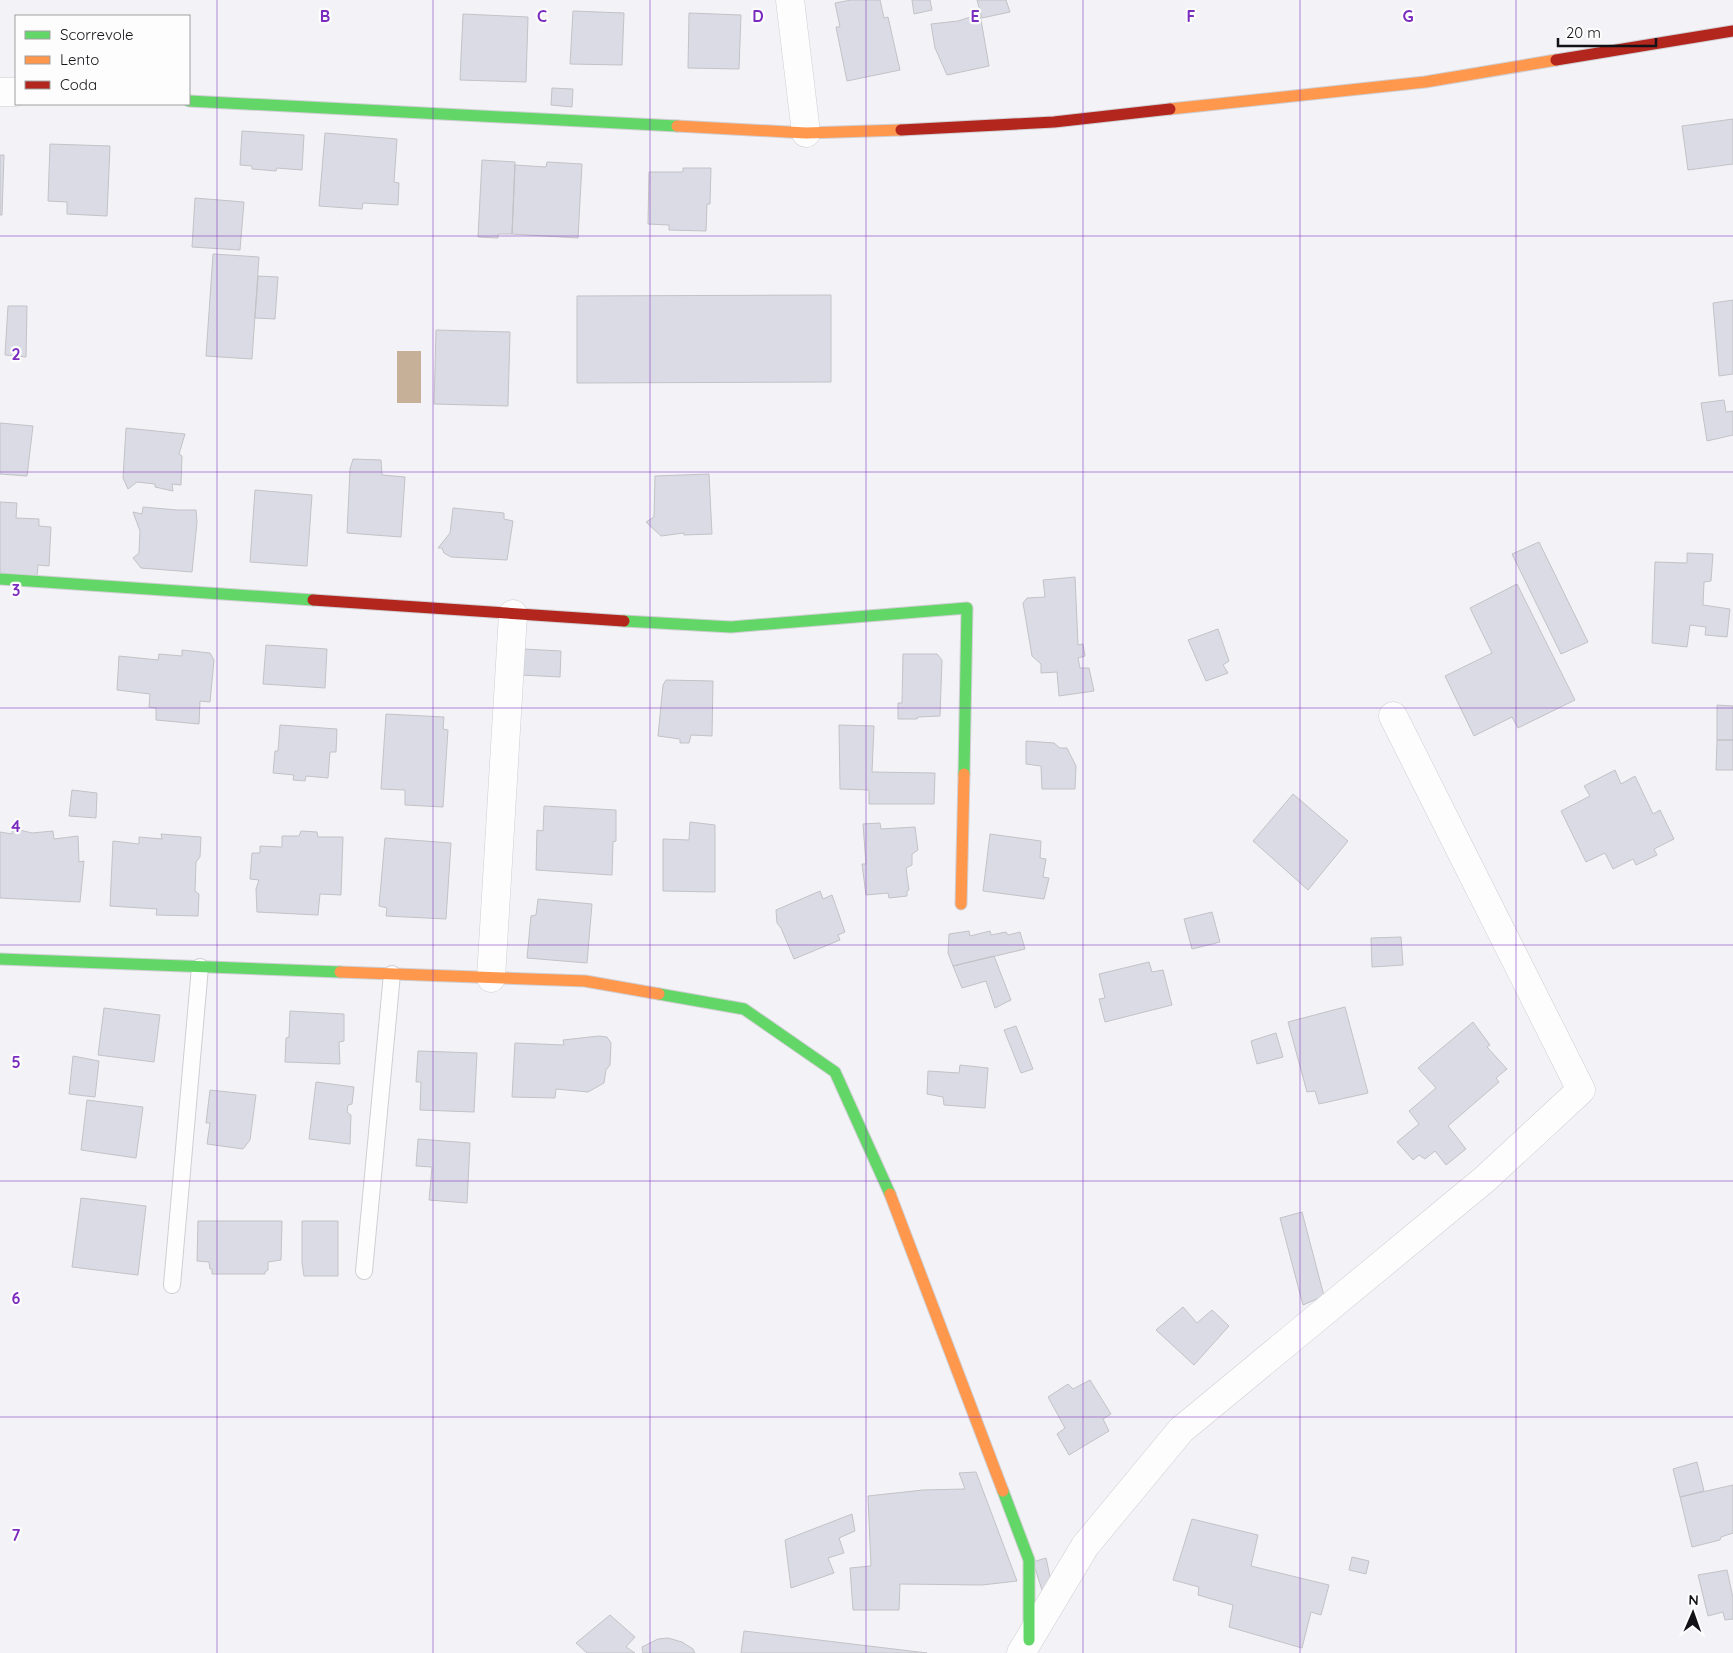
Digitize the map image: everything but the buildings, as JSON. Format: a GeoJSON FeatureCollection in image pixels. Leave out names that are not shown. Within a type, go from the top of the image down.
{"type":"FeatureCollection","features":[{"type":"Feature","properties":{"kind":"street"},"geometry":{"type":"LineString","coordinates":[[790,0],[806,133]]}},
{"type":"Feature","properties":{"kind":"street"},"geometry":{"type":"LineString","coordinates":[[190,101],[806,133],[844,133],[1054,122],[1425,82],[1733,31]]}},
{"type":"Feature","properties":{"kind":"street"},"geometry":{"type":"LineString","coordinates":[[0,92],[15,92]]}},
{"type":"Feature","properties":{"kind":"street"},"geometry":{"type":"LineString","coordinates":[[0,579],[731,627],[967,608],[961,904]]}},
{"type":"Feature","properties":{"kind":"street"},"geometry":{"type":"LineString","coordinates":[[491,978],[513,614]]}},
{"type":"Feature","properties":{"kind":"street"},"geometry":{"type":"LineString","coordinates":[[1025,1646],[1085,1546],[1181,1430],[1485,1179],[1581,1090],[1393,716]]}},
{"type":"Feature","properties":{"kind":"street"},"geometry":{"type":"LineString","coordinates":[[0,959],[585,982],[744,1009],[835,1072],[890,1192],[1029,1560],[1025,1646]]}},
{"type":"Feature","properties":{"kind":"lane"},"geometry":{"type":"LineString","coordinates":[[172,1285],[200,967]]}},
{"type":"Feature","properties":{"kind":"lane"},"geometry":{"type":"LineString","coordinates":[[364,1271],[392,974]]}},
{"type":"Feature","properties":{"kind":"shaded area"},"geometry":{"type":"Polygon","coordinates":[[[397,351],[421,351],[421,403],[397,403],[397,351]]]}},
{"type":"Feature","properties":{"kind":"traffic: fast"},"geometry":{"type":"LineString","coordinates":[[190,101],[677,126]]}},
{"type":"Feature","properties":{"kind":"traffic: fast"},"geometry":{"type":"LineString","coordinates":[[0,579],[313,600]]}},
{"type":"Feature","properties":{"kind":"traffic: fast"},"geometry":{"type":"LineString","coordinates":[[624,621],[731,627],[967,608],[964,774]]}},
{"type":"Feature","properties":{"kind":"traffic: fast"},"geometry":{"type":"LineString","coordinates":[[0,959],[340,972]]}},
{"type":"Feature","properties":{"kind":"traffic: fast"},"geometry":{"type":"LineString","coordinates":[[659,994],[744,1009],[835,1072],[890,1194]]}},
{"type":"Feature","properties":{"kind":"traffic: fast"},"geometry":{"type":"LineString","coordinates":[[1003,1491],[1029,1560],[1029,1640]]}},
{"type":"Feature","properties":{"kind":"traffic: slow"},"geometry":{"type":"LineString","coordinates":[[1170,109],[1425,82],[1556,60]]}},
{"type":"Feature","properties":{"kind":"traffic: slow"},"geometry":{"type":"LineString","coordinates":[[677,126],[806,133],[901,130]]}},
{"type":"Feature","properties":{"kind":"traffic: slow"},"geometry":{"type":"LineString","coordinates":[[961,904],[964,774]]}},
{"type":"Feature","properties":{"kind":"traffic: slow"},"geometry":{"type":"LineString","coordinates":[[340,972],[585,981],[659,994]]}},
{"type":"Feature","properties":{"kind":"traffic: slow"},"geometry":{"type":"LineString","coordinates":[[890,1194],[1003,1491]]}},
{"type":"Feature","properties":{"kind":"traffic: jam"},"geometry":{"type":"LineString","coordinates":[[1556,60],[1733,31]]}},
{"type":"Feature","properties":{"kind":"traffic: jam"},"geometry":{"type":"LineString","coordinates":[[901,130],[1054,122],[1170,109]]}},
{"type":"Feature","properties":{"kind":"traffic: jam"},"geometry":{"type":"LineString","coordinates":[[313,600],[624,621]]}}]}
